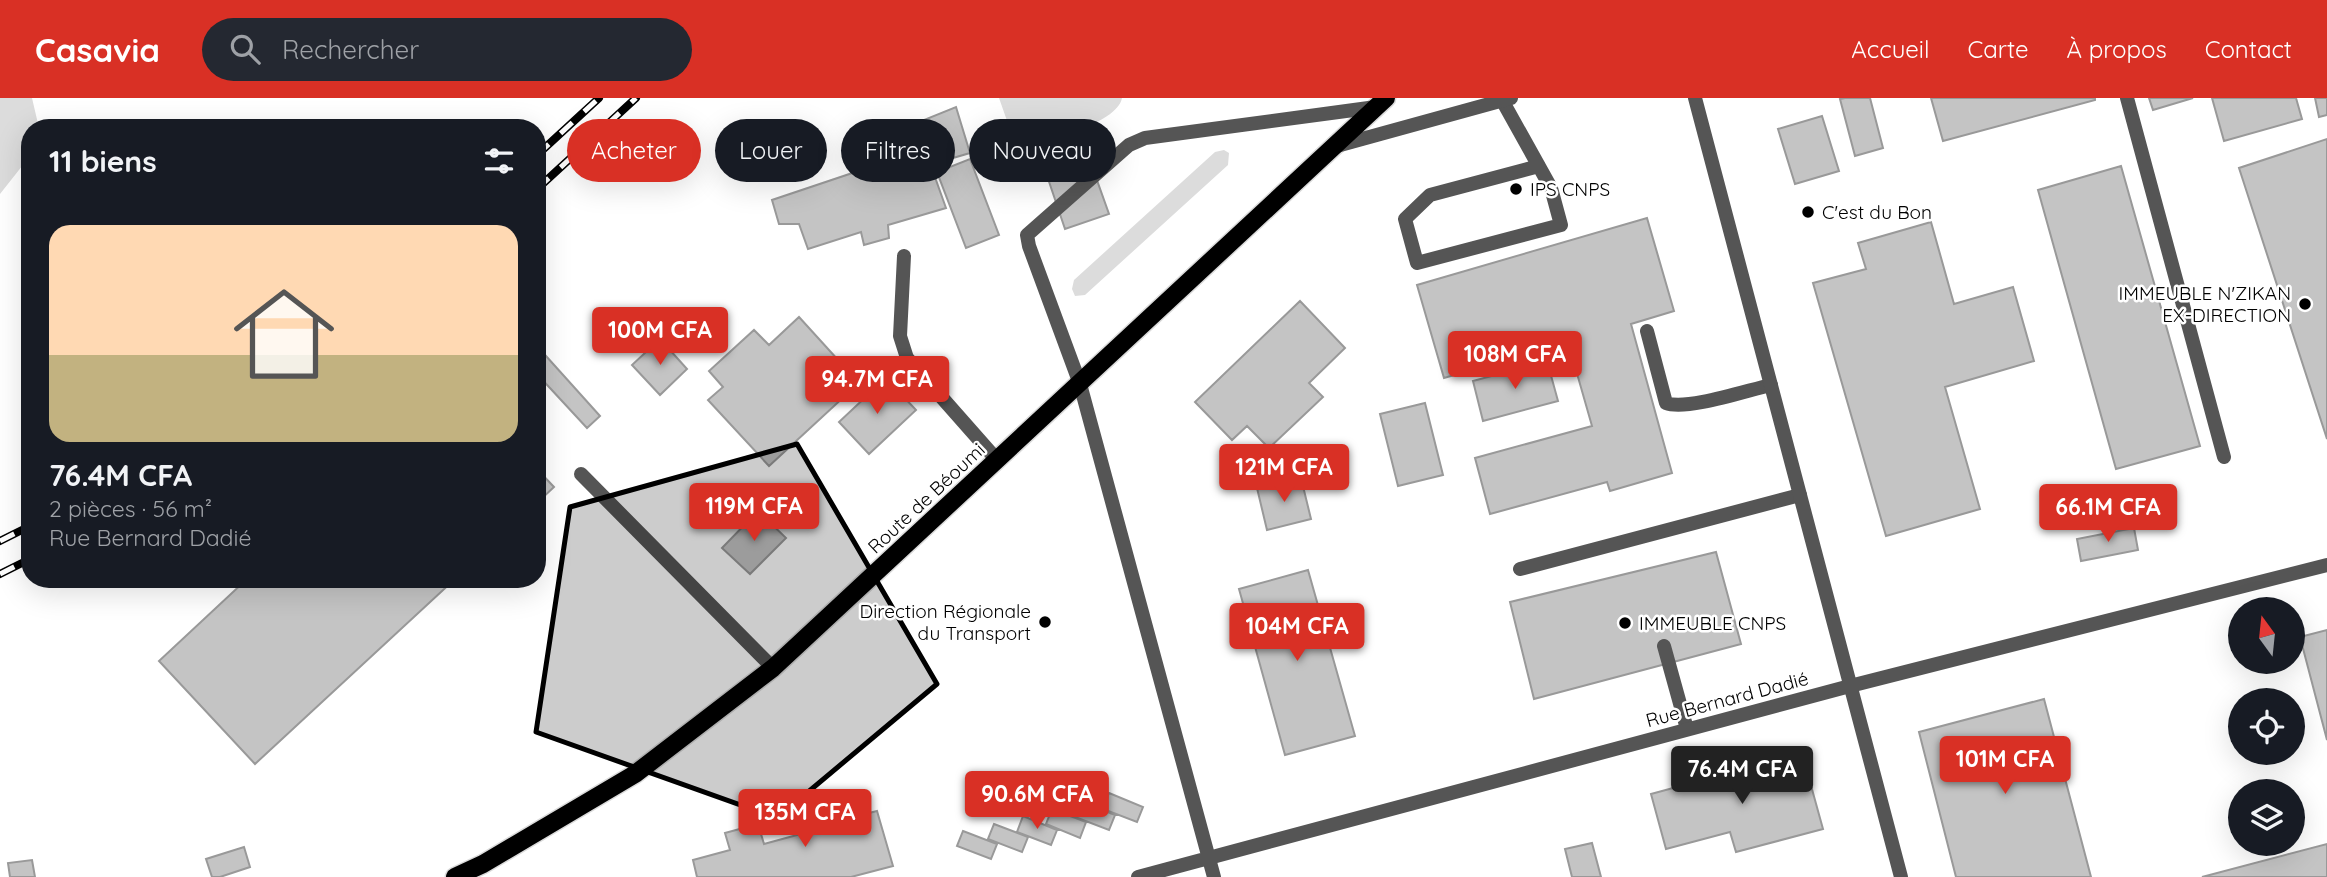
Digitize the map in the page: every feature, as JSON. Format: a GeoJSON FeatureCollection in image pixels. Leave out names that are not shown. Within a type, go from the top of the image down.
{"type":"FeatureCollection","features":[{"type":"Feature","properties":{"kind":"main road","name":"Route de Béoumi"},"geometry":{"type":"LineString","coordinates":[[455,877],[483,864],[635,774],[773,668],[1381,103]]}},
{"type":"Feature","properties":{"kind":"street"},"geometry":{"type":"LineString","coordinates":[[1695,98],[1901,877]]}},
{"type":"Feature","properties":{"kind":"street"},"geometry":{"type":"LineString","coordinates":[[2127,98],[2224,457]]}},
{"type":"Feature","properties":{"kind":"street"},"geometry":{"type":"LineString","coordinates":[[1332,147],[1507,99],[1551,188],[1561,225],[1417,263],[1405,219],[1430,195],[1539,166]]}},
{"type":"Feature","properties":{"kind":"street"},"geometry":{"type":"LineString","coordinates":[[1214,877],[1080,384],[1028,246],[1027,234],[1129,145],[1145,138],[1381,103]]}},
{"type":"Feature","properties":{"kind":"street"},"geometry":{"type":"LineString","coordinates":[[904,257],[900,336],[907,358],[997,460]]}},
{"type":"Feature","properties":{"kind":"street"},"geometry":{"type":"LineString","coordinates":[[1647,331],[1666,403],[1672,405],[1709,401],[1771,385]]}},
{"type":"Feature","properties":{"kind":"street"},"geometry":{"type":"LineString","coordinates":[[581,474],[773,668]]}},
{"type":"Feature","properties":{"kind":"street"},"geometry":{"type":"LineString","coordinates":[[1520,569],[1800,495]]}},
{"type":"Feature","properties":{"kind":"street","name":"Rue Bernard Dadié"},"geometry":{"type":"LineString","coordinates":[[1138,877],[1850,685],[2327,565]]}},
{"type":"Feature","properties":{"kind":"street"},"geometry":{"type":"LineString","coordinates":[[1664,646],[1686,729]]}},
{"type":"Feature","properties":{"kind":"highlighted area"},"geometry":{"type":"Polygon","coordinates":[[[797,444],[937,684],[777,818],[536,732],[570,507],[797,444]]]}},
{"type":"Feature","properties":{"kind":"shaded area"},"geometry":{"type":"Polygon","coordinates":[[[0,98],[32,98],[37,119],[21,119],[21,167],[0,194],[0,98]]]}},
{"type":"Feature","properties":{"kind":"shaded area"},"geometry":{"type":"Polygon","coordinates":[[[999,98],[1122,98],[1117,108],[1102,119],[1006,119],[999,98]]]}},
{"type":"Feature","properties":{"kind":"shaded area"},"geometry":{"type":"Polygon","coordinates":[[[1224,150],[1229,153],[1228,165],[1085,295],[1075,296],[1072,289],[1074,280],[1215,152],[1224,150]]]}},
{"type":"Feature","properties":{"kind":"building"},"geometry":{"type":"Polygon","coordinates":[[[1870,98],[1883,148],[1855,156],[1840,99],[1870,98]]]}},
{"type":"Feature","properties":{"kind":"building"},"geometry":{"type":"Polygon","coordinates":[[[1931,98],[2095,98],[2095,100],[1943,141],[1931,98]]]}},
{"type":"Feature","properties":{"kind":"building"},"geometry":{"type":"Polygon","coordinates":[[[2149,98],[2193,98],[2153,110],[2149,98]]]}},
{"type":"Feature","properties":{"kind":"building"},"geometry":{"type":"Polygon","coordinates":[[[2212,98],[2296,98],[2302,119],[2224,141],[2212,98]]]}},
{"type":"Feature","properties":{"kind":"building"},"geometry":{"type":"Polygon","coordinates":[[[2315,98],[2327,98],[2327,115],[2319,117],[2315,98]]]}},
{"type":"Feature","properties":{"kind":"building"},"geometry":{"type":"Polygon","coordinates":[[[956,107],[969,153],[955,157],[955,119],[926,119],[956,107]]]}},
{"type":"Feature","properties":{"kind":"building"},"geometry":{"type":"Polygon","coordinates":[[[1822,116],[1839,171],[1795,184],[1778,129],[1822,116]]]}},
{"type":"Feature","properties":{"kind":"building","name":"IMMEUBLE N'ZIKAN EX-DIRECTION"},"geometry":{"type":"Polygon","coordinates":[[[2327,139],[2327,439],[2239,168],[2327,139]]]}},
{"type":"Feature","properties":{"kind":"building"},"geometry":{"type":"Polygon","coordinates":[[[969,159],[969,182],[979,182],[999,235],[966,248],[941,182],[955,182],[955,165],[969,159]]]}},
{"type":"Feature","properties":{"kind":"building"},"geometry":{"type":"Polygon","coordinates":[[[2121,166],[2200,446],[2116,469],[2038,190],[2121,166]]]}},
{"type":"Feature","properties":{"kind":"building"},"geometry":{"type":"Polygon","coordinates":[[[841,177],[841,182],[937,182],[946,208],[888,225],[889,238],[864,245],[861,232],[808,249],[799,224],[779,224],[772,200],[841,177]]]}},
{"type":"Feature","properties":{"kind":"building"},"geometry":{"type":"Polygon","coordinates":[[[1049,182],[1098,182],[1109,214],[1065,229],[1049,182]]]}},
{"type":"Feature","properties":{"kind":"building"},"geometry":{"type":"Polygon","coordinates":[[[1647,218],[1674,311],[1631,324],[1672,473],[1610,491],[1607,482],[1490,514],[1475,458],[1592,426],[1568,342],[1444,378],[1417,285],[1647,218]]]}},
{"type":"Feature","properties":{"kind":"building"},"geometry":{"type":"Polygon","coordinates":[[[1931,222],[1954,304],[2013,287],[2034,361],[1945,387],[1980,509],[1886,536],[1813,283],[1866,269],[1858,243],[1931,222]]]}},
{"type":"Feature","properties":{"kind":"building"},"geometry":{"type":"Polygon","coordinates":[[[1300,301],[1345,348],[1309,383],[1323,397],[1269,448],[1247,426],[1232,440],[1195,402],[1300,301]]]}},
{"type":"Feature","properties":{"kind":"building"},"geometry":{"type":"Polygon","coordinates":[[[799,317],[859,383],[769,466],[708,400],[723,387],[709,371],[754,330],[769,345],[799,317]]]}},
{"type":"Feature","properties":{"kind":"building"},"geometry":{"type":"Polygon","coordinates":[[[660,339],[687,369],[660,395],[632,365],[660,339]]]}},
{"type":"Feature","properties":{"kind":"building"},"geometry":{"type":"Polygon","coordinates":[[[546,356],[600,416],[587,428],[546,384],[546,356]]]}},
{"type":"Feature","properties":{"kind":"building"},"geometry":{"type":"Polygon","coordinates":[[[1547,361],[1558,401],[1483,421],[1473,381],[1547,361]]]}},
{"type":"Feature","properties":{"kind":"building"},"geometry":{"type":"Polygon","coordinates":[[[886,378],[916,410],[869,454],[839,422],[886,378]]]}},
{"type":"Feature","properties":{"kind":"building"},"geometry":{"type":"Polygon","coordinates":[[[1425,403],[1443,475],[1398,486],[1380,414],[1425,403]]]}},
{"type":"Feature","properties":{"kind":"building"},"geometry":{"type":"Polygon","coordinates":[[[1301,478],[1311,519],[1267,530],[1257,488],[1301,478]]]}},
{"type":"Feature","properties":{"kind":"building"},"geometry":{"type":"Polygon","coordinates":[[[546,479],[554,487],[546,495],[546,479]]]}},
{"type":"Feature","properties":{"kind":"building"},"geometry":{"type":"Polygon","coordinates":[[[758,511],[786,538],[750,574],[722,548],[758,511]]]}},
{"type":"Feature","properties":{"kind":"building"},"geometry":{"type":"Polygon","coordinates":[[[2134,528],[2138,550],[2081,561],[2077,539],[2134,528]]]}},
{"type":"Feature","properties":{"kind":"building","name":"IMMEUBLE CNPS"},"geometry":{"type":"Polygon","coordinates":[[[1716,552],[1741,644],[1534,699],[1510,602],[1716,552]]]}},
{"type":"Feature","properties":{"kind":"building"},"geometry":{"type":"Polygon","coordinates":[[[1308,570],[1355,736],[1285,755],[1239,589],[1308,570]]]}},
{"type":"Feature","properties":{"kind":"building"},"geometry":{"type":"Polygon","coordinates":[[[237,588],[445,588],[255,764],[159,661],[237,588]]]}},
{"type":"Feature","properties":{"kind":"building"},"geometry":{"type":"Polygon","coordinates":[[[2327,630],[2327,740],[2305,656],[2305,636],[2327,630]]]}},
{"type":"Feature","properties":{"kind":"building"},"geometry":{"type":"Polygon","coordinates":[[[2044,699],[2091,877],[1956,877],[1919,732],[2044,699]]]}},
{"type":"Feature","properties":{"kind":"building"},"geometry":{"type":"Polygon","coordinates":[[[1802,753],[1823,829],[1736,852],[1730,832],[1666,849],[1651,794],[1802,753]]]}},
{"type":"Feature","properties":{"kind":"building"},"geometry":{"type":"Polygon","coordinates":[[[1109,793],[1143,807],[1137,822],[1103,809],[1109,793]]]}},
{"type":"Feature","properties":{"kind":"building"},"geometry":{"type":"Polygon","coordinates":[[[839,799],[845,819],[877,811],[893,866],[851,877],[697,877],[693,860],[730,850],[725,833],[758,824],[764,844],[808,832],[802,809],[839,799]]]}},
{"type":"Feature","properties":{"kind":"building"},"geometry":{"type":"Polygon","coordinates":[[[1081,801],[1115,815],[1109,830],[1075,817],[1081,801]]]}},
{"type":"Feature","properties":{"kind":"building"},"geometry":{"type":"Polygon","coordinates":[[[1052,809],[1086,822],[1080,838],[1046,824],[1052,809]]]}},
{"type":"Feature","properties":{"kind":"building"},"geometry":{"type":"Polygon","coordinates":[[[1023,816],[1057,830],[1051,845],[1017,832],[1023,816]]]}},
{"type":"Feature","properties":{"kind":"building"},"geometry":{"type":"Polygon","coordinates":[[[994,824],[1028,837],[1022,852],[988,839],[994,824]]]}},
{"type":"Feature","properties":{"kind":"building"},"geometry":{"type":"Polygon","coordinates":[[[963,831],[997,844],[991,859],[957,846],[963,831]]]}},
{"type":"Feature","properties":{"kind":"building"},"geometry":{"type":"Polygon","coordinates":[[[1592,843],[1601,877],[1572,877],[1565,849],[1592,843]]]}},
{"type":"Feature","properties":{"kind":"building"},"geometry":{"type":"Polygon","coordinates":[[[2327,844],[2327,877],[2202,877],[2282,856],[2305,856],[2305,850],[2327,844]]]}},
{"type":"Feature","properties":{"kind":"building"},"geometry":{"type":"Polygon","coordinates":[[[244,847],[250,867],[212,877],[206,859],[244,847]]]}},
{"type":"Feature","properties":{"kind":"building"},"geometry":{"type":"Polygon","coordinates":[[[32,860],[35,877],[10,877],[8,863],[32,860]]]}},
{"type":"Feature","properties":{"kind":"railway"},"geometry":{"type":"LineString","coordinates":[[546,147],[599,98]]}},
{"type":"Feature","properties":{"kind":"railway"},"geometry":{"type":"LineString","coordinates":[[546,181],[636,98]]}},
{"type":"Feature","properties":{"kind":"railway"},"geometry":{"type":"LineString","coordinates":[[0,541],[21,530]]}},
{"type":"Feature","properties":{"kind":"railway"},"geometry":{"type":"LineString","coordinates":[[0,574],[21,564]]}},
{"type":"Feature","properties":{"kind":"place","name":"IPS CNPS"},"geometry":{"type":"Point","coordinates":[1516,189]}},
{"type":"Feature","properties":{"kind":"place","name":"C'est du Bon"},"geometry":{"type":"Point","coordinates":[1808,212]}},
{"type":"Feature","properties":{"kind":"place","name":"IMMEUBLE N'ZIKAN EX-DIRECTION"},"geometry":{"type":"Point","coordinates":[2305,304]}},
{"type":"Feature","properties":{"kind":"place","name":"Direction Régionale du Transport"},"geometry":{"type":"Point","coordinates":[1045,622]}},
{"type":"Feature","properties":{"kind":"place","name":"IMMEUBLE CNPS"},"geometry":{"type":"Point","coordinates":[1625,623]}}]}
